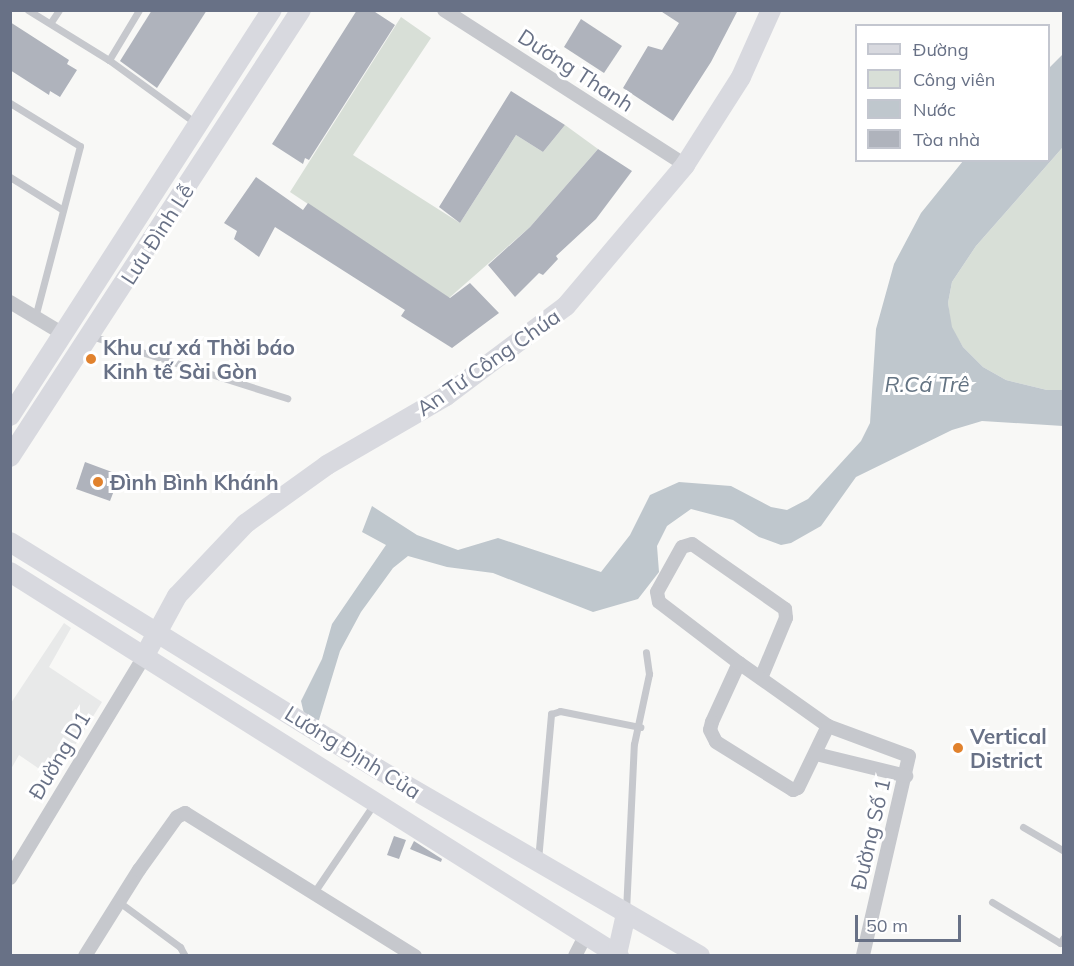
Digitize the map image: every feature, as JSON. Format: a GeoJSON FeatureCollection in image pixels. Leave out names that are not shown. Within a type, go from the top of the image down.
{"type":"FeatureCollection","features":[{"type":"Feature","properties":{"kind":"street","name":"Lưu Đình Lễ"},"geometry":{"type":"LineString","coordinates":[[10,416],[65,335],[272,10]]}},
{"type":"Feature","properties":{"kind":"street","name":"Lưu Đình Lễ"},"geometry":{"type":"LineString","coordinates":[[10,457],[91,336],[301,10]]}},
{"type":"Feature","properties":{"kind":"street","name":"Dương Thanh"},"geometry":{"type":"LineString","coordinates":[[444,10],[685,165]]}},
{"type":"Feature","properties":{"kind":"street","name":"An Tư Công Chúa"},"geometry":{"type":"LineString","coordinates":[[145,655],[177,596],[245,524],[327,465],[446,396],[566,306],[685,165],[741,76],[771,10]]}},
{"type":"Feature","properties":{"kind":"street"},"geometry":{"type":"LineString","coordinates":[[10,302],[65,335]]}},
{"type":"Feature","properties":{"kind":"street","name":"Lương Định Của"},"geometry":{"type":"LineString","coordinates":[[10,542],[159,631],[378,769],[700,956]]}},
{"type":"Feature","properties":{"kind":"street"},"geometry":{"type":"LineString","coordinates":[[739,663],[710,730],[716,742],[787,790],[798,788],[828,726],[739,663],[657,600],[657,592],[682,547],[692,544],[785,609],[786,618],[761,678]]}},
{"type":"Feature","properties":{"kind":"street","name":"Lương Định Của"},"geometry":{"type":"LineString","coordinates":[[10,572],[618,955]]}},
{"type":"Feature","properties":{"kind":"street","name":"Đường D1"},"geometry":{"type":"LineString","coordinates":[[13,868],[145,655]]}},
{"type":"Feature","properties":{"kind":"street","name":"Đường Số 1"},"geometry":{"type":"LineString","coordinates":[[828,726],[909,756],[863,956]]}},
{"type":"Feature","properties":{"kind":"street"},"geometry":{"type":"LineString","coordinates":[[816,754],[906,776]]}},
{"type":"Feature","properties":{"kind":"street"},"geometry":{"type":"LineString","coordinates":[[86,956],[119,902],[177,817],[185,813],[315,891],[415,956]]}},
{"type":"Feature","properties":{"kind":"street"},"geometry":{"type":"LineString","coordinates":[[618,955],[626,914]]}},
{"type":"Feature","properties":{"kind":"street"},"geometry":{"type":"LineString","coordinates":[[575,956],[586,934]]}},
{"type":"Feature","properties":{"kind":"lane"},"geometry":{"type":"LineString","coordinates":[[28,10],[110,60],[198,125]]}},
{"type":"Feature","properties":{"kind":"lane"},"geometry":{"type":"LineString","coordinates":[[51,22],[58,10]]}},
{"type":"Feature","properties":{"kind":"lane"},"geometry":{"type":"LineString","coordinates":[[110,60],[139,10]]}},
{"type":"Feature","properties":{"kind":"lane"},"geometry":{"type":"LineString","coordinates":[[10,103],[80,146],[36,316]]}},
{"type":"Feature","properties":{"kind":"lane"},"geometry":{"type":"LineString","coordinates":[[10,177],[63,210]]}},
{"type":"Feature","properties":{"kind":"lane"},"geometry":{"type":"LineString","coordinates":[[91,336],[286,398]]}},
{"type":"Feature","properties":{"kind":"lane"},"geometry":{"type":"LineString","coordinates":[[626,914],[634,744],[640,727],[640,707],[649,674],[646,652]]}},
{"type":"Feature","properties":{"kind":"lane"},"geometry":{"type":"LineString","coordinates":[[537,862],[551,714],[560,711],[640,727]]}},
{"type":"Feature","properties":{"kind":"lane"},"geometry":{"type":"LineString","coordinates":[[315,891],[376,801]]}},
{"type":"Feature","properties":{"kind":"lane"},"geometry":{"type":"LineString","coordinates":[[1023,827],[1064,851]]}},
{"type":"Feature","properties":{"kind":"lane"},"geometry":{"type":"LineString","coordinates":[[119,902],[180,947],[185,956]]}},
{"type":"Feature","properties":{"kind":"lane"},"geometry":{"type":"LineString","coordinates":[[992,902],[1060,943],[1064,937]]}},
{"type":"Feature","properties":{"kind":"shaded area"},"geometry":{"type":"Polygon","coordinates":[[[64,623],[71,628],[49,667],[102,702],[54,779],[19,755],[11,769],[11,703],[64,623]]]}},
{"type":"Feature","properties":{"kind":"green space"},"geometry":{"type":"Polygon","coordinates":[[[401,17],[431,38],[353,155],[460,223],[516,135],[543,152],[565,125],[598,149],[530,227],[449,298],[290,192],[401,17]]]}},
{"type":"Feature","properties":{"kind":"green space"},"geometry":{"type":"Polygon","coordinates":[[[1063,147],[1063,390],[1047,390],[1006,380],[983,367],[963,347],[951,327],[948,303],[952,282],[976,246],[1063,147]]]}},
{"type":"Feature","properties":{"kind":"water","name":"R.Cá Trê"},"geometry":{"type":"Polygon","coordinates":[[[1063,54],[1063,147],[1050,162],[1050,67],[1063,54]]]}},
{"type":"Feature","properties":{"kind":"water","name":"R.Cá Trê"},"geometry":{"type":"Polygon","coordinates":[[[962,162],[1050,162],[976,246],[952,282],[948,303],[952,327],[963,347],[983,367],[1006,380],[1047,390],[1063,390],[1063,426],[982,421],[952,430],[856,477],[821,526],[791,543],[781,545],[759,537],[733,520],[691,509],[667,526],[657,546],[659,572],[638,599],[593,612],[493,573],[447,567],[408,556],[393,568],[361,612],[340,651],[319,720],[310,723],[305,718],[301,701],[322,659],[332,624],[386,545],[362,532],[372,506],[417,535],[458,550],[498,538],[601,572],[630,535],[650,495],[679,482],[731,486],[771,507],[787,510],[808,499],[861,441],[870,423],[876,329],[894,264],[921,213],[962,162]]]}},
{"type":"Feature","properties":{"kind":"building"},"geometry":{"type":"Polygon","coordinates":[[[152,10],[207,10],[157,88],[120,61],[152,10]]]}},
{"type":"Feature","properties":{"kind":"building"},"geometry":{"type":"Polygon","coordinates":[[[357,10],[372,10],[395,25],[309,160],[305,158],[303,164],[272,144],[357,10]]]}},
{"type":"Feature","properties":{"kind":"building"},"geometry":{"type":"Polygon","coordinates":[[[659,10],[738,10],[711,62],[673,121],[623,88],[648,46],[662,50],[679,23],[659,10]]]}},
{"type":"Feature","properties":{"kind":"building"},"geometry":{"type":"Polygon","coordinates":[[[581,19],[622,46],[604,73],[564,47],[581,19]]]}},
{"type":"Feature","properties":{"kind":"building"},"geometry":{"type":"Polygon","coordinates":[[[10,22],[69,60],[67,64],[77,70],[60,97],[50,91],[49,95],[10,70],[10,22]]]}},
{"type":"Feature","properties":{"kind":"building"},"geometry":{"type":"Polygon","coordinates":[[[511,91],[565,125],[543,152],[516,135],[460,223],[439,207],[511,91]]]}},
{"type":"Feature","properties":{"kind":"building"},"geometry":{"type":"Polygon","coordinates":[[[598,149],[632,171],[596,219],[556,256],[558,259],[543,275],[539,273],[515,297],[488,265],[530,227],[598,149]]]}},
{"type":"Feature","properties":{"kind":"building"},"geometry":{"type":"Polygon","coordinates":[[[256,177],[303,210],[308,203],[450,298],[470,283],[499,313],[452,348],[401,316],[405,310],[275,227],[259,257],[234,239],[237,231],[224,223],[256,177]]]}},
{"type":"Feature","properties":{"kind":"building","name":"Đình Bình Khánh"},"geometry":{"type":"Polygon","coordinates":[[[85,462],[120,475],[110,501],[76,489],[85,462]]]}},
{"type":"Feature","properties":{"kind":"building"},"geometry":{"type":"Polygon","coordinates":[[[394,836],[406,840],[399,859],[387,855],[394,836]]]}},
{"type":"Feature","properties":{"kind":"building"},"geometry":{"type":"Polygon","coordinates":[[[414,841],[442,859],[441,862],[410,849],[414,841]]]}},
{"type":"Feature","properties":{"kind":"place","name":"Khu cư xá Thời báo Kinh tế Sài Gòn"},"geometry":{"type":"Point","coordinates":[91,359]}},
{"type":"Feature","properties":{"kind":"place","name":"Đình Bình Khánh"},"geometry":{"type":"Point","coordinates":[98,482]}},
{"type":"Feature","properties":{"kind":"place","name":"Vertical District"},"geometry":{"type":"Point","coordinates":[958,748]}}]}
